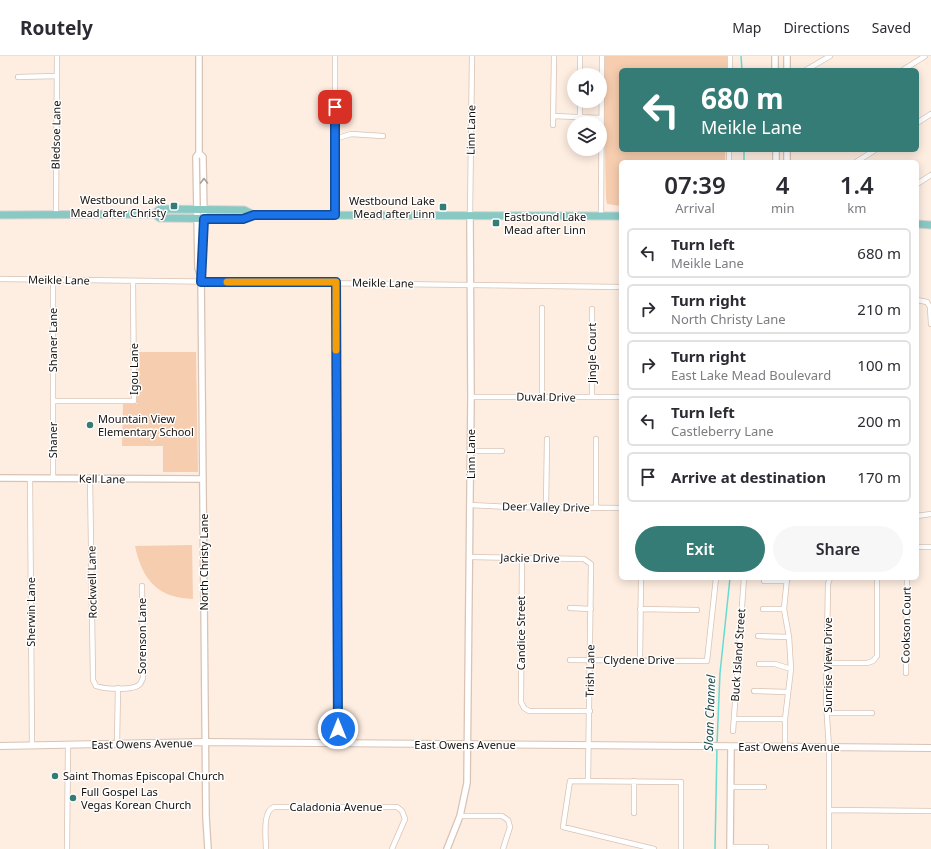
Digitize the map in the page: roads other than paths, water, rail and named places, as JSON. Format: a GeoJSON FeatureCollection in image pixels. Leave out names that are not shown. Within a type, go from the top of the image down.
{"type":"FeatureCollection","features":[{"type":"Feature","properties":{"kind":"main road"},"geometry":{"type":"LineString","coordinates":[[154,214],[160,209],[244,210],[254,215]]}},
{"type":"Feature","properties":{"kind":"main road"},"geometry":{"type":"LineString","coordinates":[[0,215],[154,214],[160,218],[243,219],[254,215],[619,216]]}},
{"type":"Feature","properties":{"kind":"main road"},"geometry":{"type":"LineString","coordinates":[[919,224],[931,225]]}},
{"type":"Feature","properties":{"kind":"main road","name":"East Owens Avenue"},"geometry":{"type":"LineString","coordinates":[[0,746],[206,742],[931,748]]}},
{"type":"Feature","properties":{"kind":"street","name":"Bledsoe Lane"},"geometry":{"type":"LineString","coordinates":[[56,214],[57,56]]}},
{"type":"Feature","properties":{"kind":"street","name":"North Christy Lane"},"geometry":{"type":"LineString","coordinates":[[199,56],[199,153],[203,157],[200,218],[206,816],[208,849]]}},
{"type":"Feature","properties":{"kind":"street"},"geometry":{"type":"LineString","coordinates":[[335,56],[335,215]]}},
{"type":"Feature","properties":{"kind":"street","name":"Linn Lane"},"geometry":{"type":"LineString","coordinates":[[448,849],[460,816],[467,783],[470,557],[470,216],[472,56]]}},
{"type":"Feature","properties":{"kind":"street"},"geometry":{"type":"LineString","coordinates":[[553,125],[554,56]]}},
{"type":"Feature","properties":{"kind":"street"},"geometry":{"type":"LineString","coordinates":[[580,56],[580,68]]}},
{"type":"Feature","properties":{"kind":"street"},"geometry":{"type":"LineString","coordinates":[[601,116],[602,56]]}},
{"type":"Feature","properties":{"kind":"street"},"geometry":{"type":"LineString","coordinates":[[730,56],[730,68]]}},
{"type":"Feature","properties":{"kind":"street"},"geometry":{"type":"LineString","coordinates":[[775,56],[775,68]]}},
{"type":"Feature","properties":{"kind":"street"},"geometry":{"type":"LineString","coordinates":[[787,56],[787,68]]}},
{"type":"Feature","properties":{"kind":"street"},"geometry":{"type":"LineString","coordinates":[[809,68],[830,56]]}},
{"type":"Feature","properties":{"kind":"street"},"geometry":{"type":"LineString","coordinates":[[906,68],[925,56]]}},
{"type":"Feature","properties":{"kind":"street"},"geometry":{"type":"LineString","coordinates":[[18,77],[57,76]]}},
{"type":"Feature","properties":{"kind":"street"},"geometry":{"type":"LineString","coordinates":[[919,122],[931,114]]}},
{"type":"Feature","properties":{"kind":"street"},"geometry":{"type":"LineString","coordinates":[[553,116],[567,117]]}},
{"type":"Feature","properties":{"kind":"street"},"geometry":{"type":"LineString","coordinates":[[335,140],[351,134],[383,136]]}},
{"type":"Feature","properties":{"kind":"street"},"geometry":{"type":"LineString","coordinates":[[859,160],[872,152]]}},
{"type":"Feature","properties":{"kind":"street"},"geometry":{"type":"LineString","coordinates":[[601,156],[601,216]]}},
{"type":"Feature","properties":{"kind":"street"},"geometry":{"type":"LineString","coordinates":[[919,183],[931,175]]}},
{"type":"Feature","properties":{"kind":"street","name":"Meikle Lane"},"geometry":{"type":"LineString","coordinates":[[0,279],[201,282],[336,282],[619,287]]}},
{"type":"Feature","properties":{"kind":"street","name":"Shaner Lane"},"geometry":{"type":"LineString","coordinates":[[53,280],[53,401]]}},
{"type":"Feature","properties":{"kind":"street","name":"Igou Lane"},"geometry":{"type":"LineString","coordinates":[[53,401],[134,401],[133,280]]}},
{"type":"Feature","properties":{"kind":"street"},"geometry":{"type":"LineString","coordinates":[[336,282],[338,744]]}},
{"type":"Feature","properties":{"kind":"street"},"geometry":{"type":"LineString","coordinates":[[919,300],[927,302],[930,307],[931,324]]}},
{"type":"Feature","properties":{"kind":"street"},"geometry":{"type":"LineString","coordinates":[[542,308],[542,396]]}},
{"type":"Feature","properties":{"kind":"street","name":"Jingle Court"},"geometry":{"type":"LineString","coordinates":[[592,309],[592,397]]}},
{"type":"Feature","properties":{"kind":"street","name":"Duval Drive"},"geometry":{"type":"LineString","coordinates":[[471,397],[542,396],[619,398]]}},
{"type":"Feature","properties":{"kind":"street","name":"Shaner"},"geometry":{"type":"LineString","coordinates":[[53,401],[53,479]]}},
{"type":"Feature","properties":{"kind":"street"},"geometry":{"type":"LineString","coordinates":[[546,507],[547,439]]}},
{"type":"Feature","properties":{"kind":"street"},"geometry":{"type":"LineString","coordinates":[[596,439],[596,508]]}},
{"type":"Feature","properties":{"kind":"street"},"geometry":{"type":"LineString","coordinates":[[470,451],[502,451]]}},
{"type":"Feature","properties":{"kind":"street","name":"Kell Lane"},"geometry":{"type":"LineString","coordinates":[[0,478],[203,479]]}},
{"type":"Feature","properties":{"kind":"street","name":"Sherwin Lane"},"geometry":{"type":"LineString","coordinates":[[30,478],[32,746]]}},
{"type":"Feature","properties":{"kind":"street","name":"Rockwell Lane"},"geometry":{"type":"LineString","coordinates":[[90,478],[93,680],[96,686],[103,688],[118,688]]}},
{"type":"Feature","properties":{"kind":"street","name":"Deer Valley Drive"},"geometry":{"type":"LineString","coordinates":[[470,504],[619,508]]}},
{"type":"Feature","properties":{"kind":"street"},"geometry":{"type":"LineString","coordinates":[[919,516],[931,514]]}},
{"type":"Feature","properties":{"kind":"street"},"geometry":{"type":"LineString","coordinates":[[919,547],[931,547]]}},
{"type":"Feature","properties":{"kind":"street","name":"Jackie Drive"},"geometry":{"type":"LineString","coordinates":[[470,557],[584,558],[589,562]]}},
{"type":"Feature","properties":{"kind":"street","name":"Candice Street"},"geometry":{"type":"LineString","coordinates":[[522,558],[521,702],[524,708],[529,711],[590,711]]}},
{"type":"Feature","properties":{"kind":"street","name":"Trish Lane"},"geometry":{"type":"LineString","coordinates":[[588,781],[590,745],[592,568],[589,562]]}},
{"type":"Feature","properties":{"kind":"street"},"geometry":{"type":"LineString","coordinates":[[640,660],[641,580]]}},
{"type":"Feature","properties":{"kind":"street","name":"Clydene Drive"},"geometry":{"type":"LineString","coordinates":[[570,660],[707,661],[716,580]]}},
{"type":"Feature","properties":{"kind":"street","name":"Buck Island Street"},"geometry":{"type":"LineString","coordinates":[[733,731],[744,580]]}},
{"type":"Feature","properties":{"kind":"street"},"geometry":{"type":"LineString","coordinates":[[764,581],[787,580],[784,609],[789,637],[791,668],[785,720],[785,747]]}},
{"type":"Feature","properties":{"kind":"street","name":"Sunrise View Drive"},"geometry":{"type":"LineString","coordinates":[[829,580],[826,662],[829,748],[829,849]]}},
{"type":"Feature","properties":{"kind":"street"},"geometry":{"type":"LineString","coordinates":[[826,662],[867,663],[873,661],[877,656],[878,580]]}},
{"type":"Feature","properties":{"kind":"street","name":"Cookson Court"},"geometry":{"type":"LineString","coordinates":[[906,673],[907,580]]}},
{"type":"Feature","properties":{"kind":"street","name":"Sorenson Lane"},"geometry":{"type":"LineString","coordinates":[[118,688],[133,688],[140,684],[143,678],[142,586]]}},
{"type":"Feature","properties":{"kind":"street"},"geometry":{"type":"LineString","coordinates":[[570,608],[591,609]]}},
{"type":"Feature","properties":{"kind":"street"},"geometry":{"type":"LineString","coordinates":[[640,609],[697,610]]}},
{"type":"Feature","properties":{"kind":"street"},"geometry":{"type":"LineString","coordinates":[[763,609],[784,609]]}},
{"type":"Feature","properties":{"kind":"street"},"geometry":{"type":"LineString","coordinates":[[758,636],[789,637]]}},
{"type":"Feature","properties":{"kind":"street"},"geometry":{"type":"LineString","coordinates":[[758,664],[775,664],[791,668]]}},
{"type":"Feature","properties":{"kind":"street"},"geometry":{"type":"LineString","coordinates":[[117,744],[118,688]]}},
{"type":"Feature","properties":{"kind":"street"},"geometry":{"type":"LineString","coordinates":[[754,692],[788,692]]}},
{"type":"Feature","properties":{"kind":"street"},"geometry":{"type":"LineString","coordinates":[[827,713],[872,713]]}},
{"type":"Feature","properties":{"kind":"street"},"geometry":{"type":"LineString","coordinates":[[734,720],[785,720]]}},
{"type":"Feature","properties":{"kind":"street"},"geometry":{"type":"LineString","coordinates":[[67,849],[68,745]]}},
{"type":"Feature","properties":{"kind":"street"},"geometry":{"type":"LineString","coordinates":[[731,747],[730,848],[766,847]]}},
{"type":"Feature","properties":{"kind":"street"},"geometry":{"type":"LineString","coordinates":[[654,849],[563,827],[570,781],[681,782],[681,849]]}},
{"type":"Feature","properties":{"kind":"street"},"geometry":{"type":"LineString","coordinates":[[634,781],[634,813]]}},
{"type":"Feature","properties":{"kind":"street"},"geometry":{"type":"LineString","coordinates":[[730,787],[764,787]]}},
{"type":"Feature","properties":{"kind":"street","name":"Caladonia Avenue"},"geometry":{"type":"LineString","coordinates":[[266,849],[267,814],[269,810],[274,807],[398,808],[402,811],[405,819],[392,849]]}},
{"type":"Feature","properties":{"kind":"street"},"geometry":{"type":"LineString","coordinates":[[829,810],[931,811]]}},
{"type":"Feature","properties":{"kind":"street"},"geometry":{"type":"LineString","coordinates":[[460,816],[502,816],[508,820],[510,827],[503,849]]}},
{"type":"Feature","properties":{"kind":"waterway","name":"Sloan Channel"},"geometry":{"type":"LineString","coordinates":[[741,56],[742,68]]}},
{"type":"Feature","properties":{"kind":"waterway","name":"Sloan Channel"},"geometry":{"type":"LineString","coordinates":[[744,152],[744,160]]}},
{"type":"Feature","properties":{"kind":"waterway","name":"Sloan Channel"},"geometry":{"type":"LineString","coordinates":[[717,744],[720,673],[730,580]]}},
{"type":"Feature","properties":{"kind":"waterway","name":"Sloan Channel"},"geometry":{"type":"LineString","coordinates":[[715,849],[717,747]]}},
{"type":"Feature","properties":{"kind":"place","name":"Westbound Lake Mead after Christy"},"geometry":{"type":"Point","coordinates":[174,206]}},
{"type":"Feature","properties":{"kind":"place","name":"Westbound Lake Mead after Linn"},"geometry":{"type":"Point","coordinates":[443,207]}},
{"type":"Feature","properties":{"kind":"place","name":"Eastbound Lake Mead after Linn"},"geometry":{"type":"Point","coordinates":[496,223]}},
{"type":"Feature","properties":{"kind":"place","name":"Mountain View Elementary School"},"geometry":{"type":"Point","coordinates":[90,425]}},
{"type":"Feature","properties":{"kind":"place","name":"Saint Thomas Episcopal Church"},"geometry":{"type":"Point","coordinates":[55,776]}},
{"type":"Feature","properties":{"kind":"place","name":"Full Gospel Las Vegas Korean Church"},"geometry":{"type":"Point","coordinates":[73,798]}}]}
